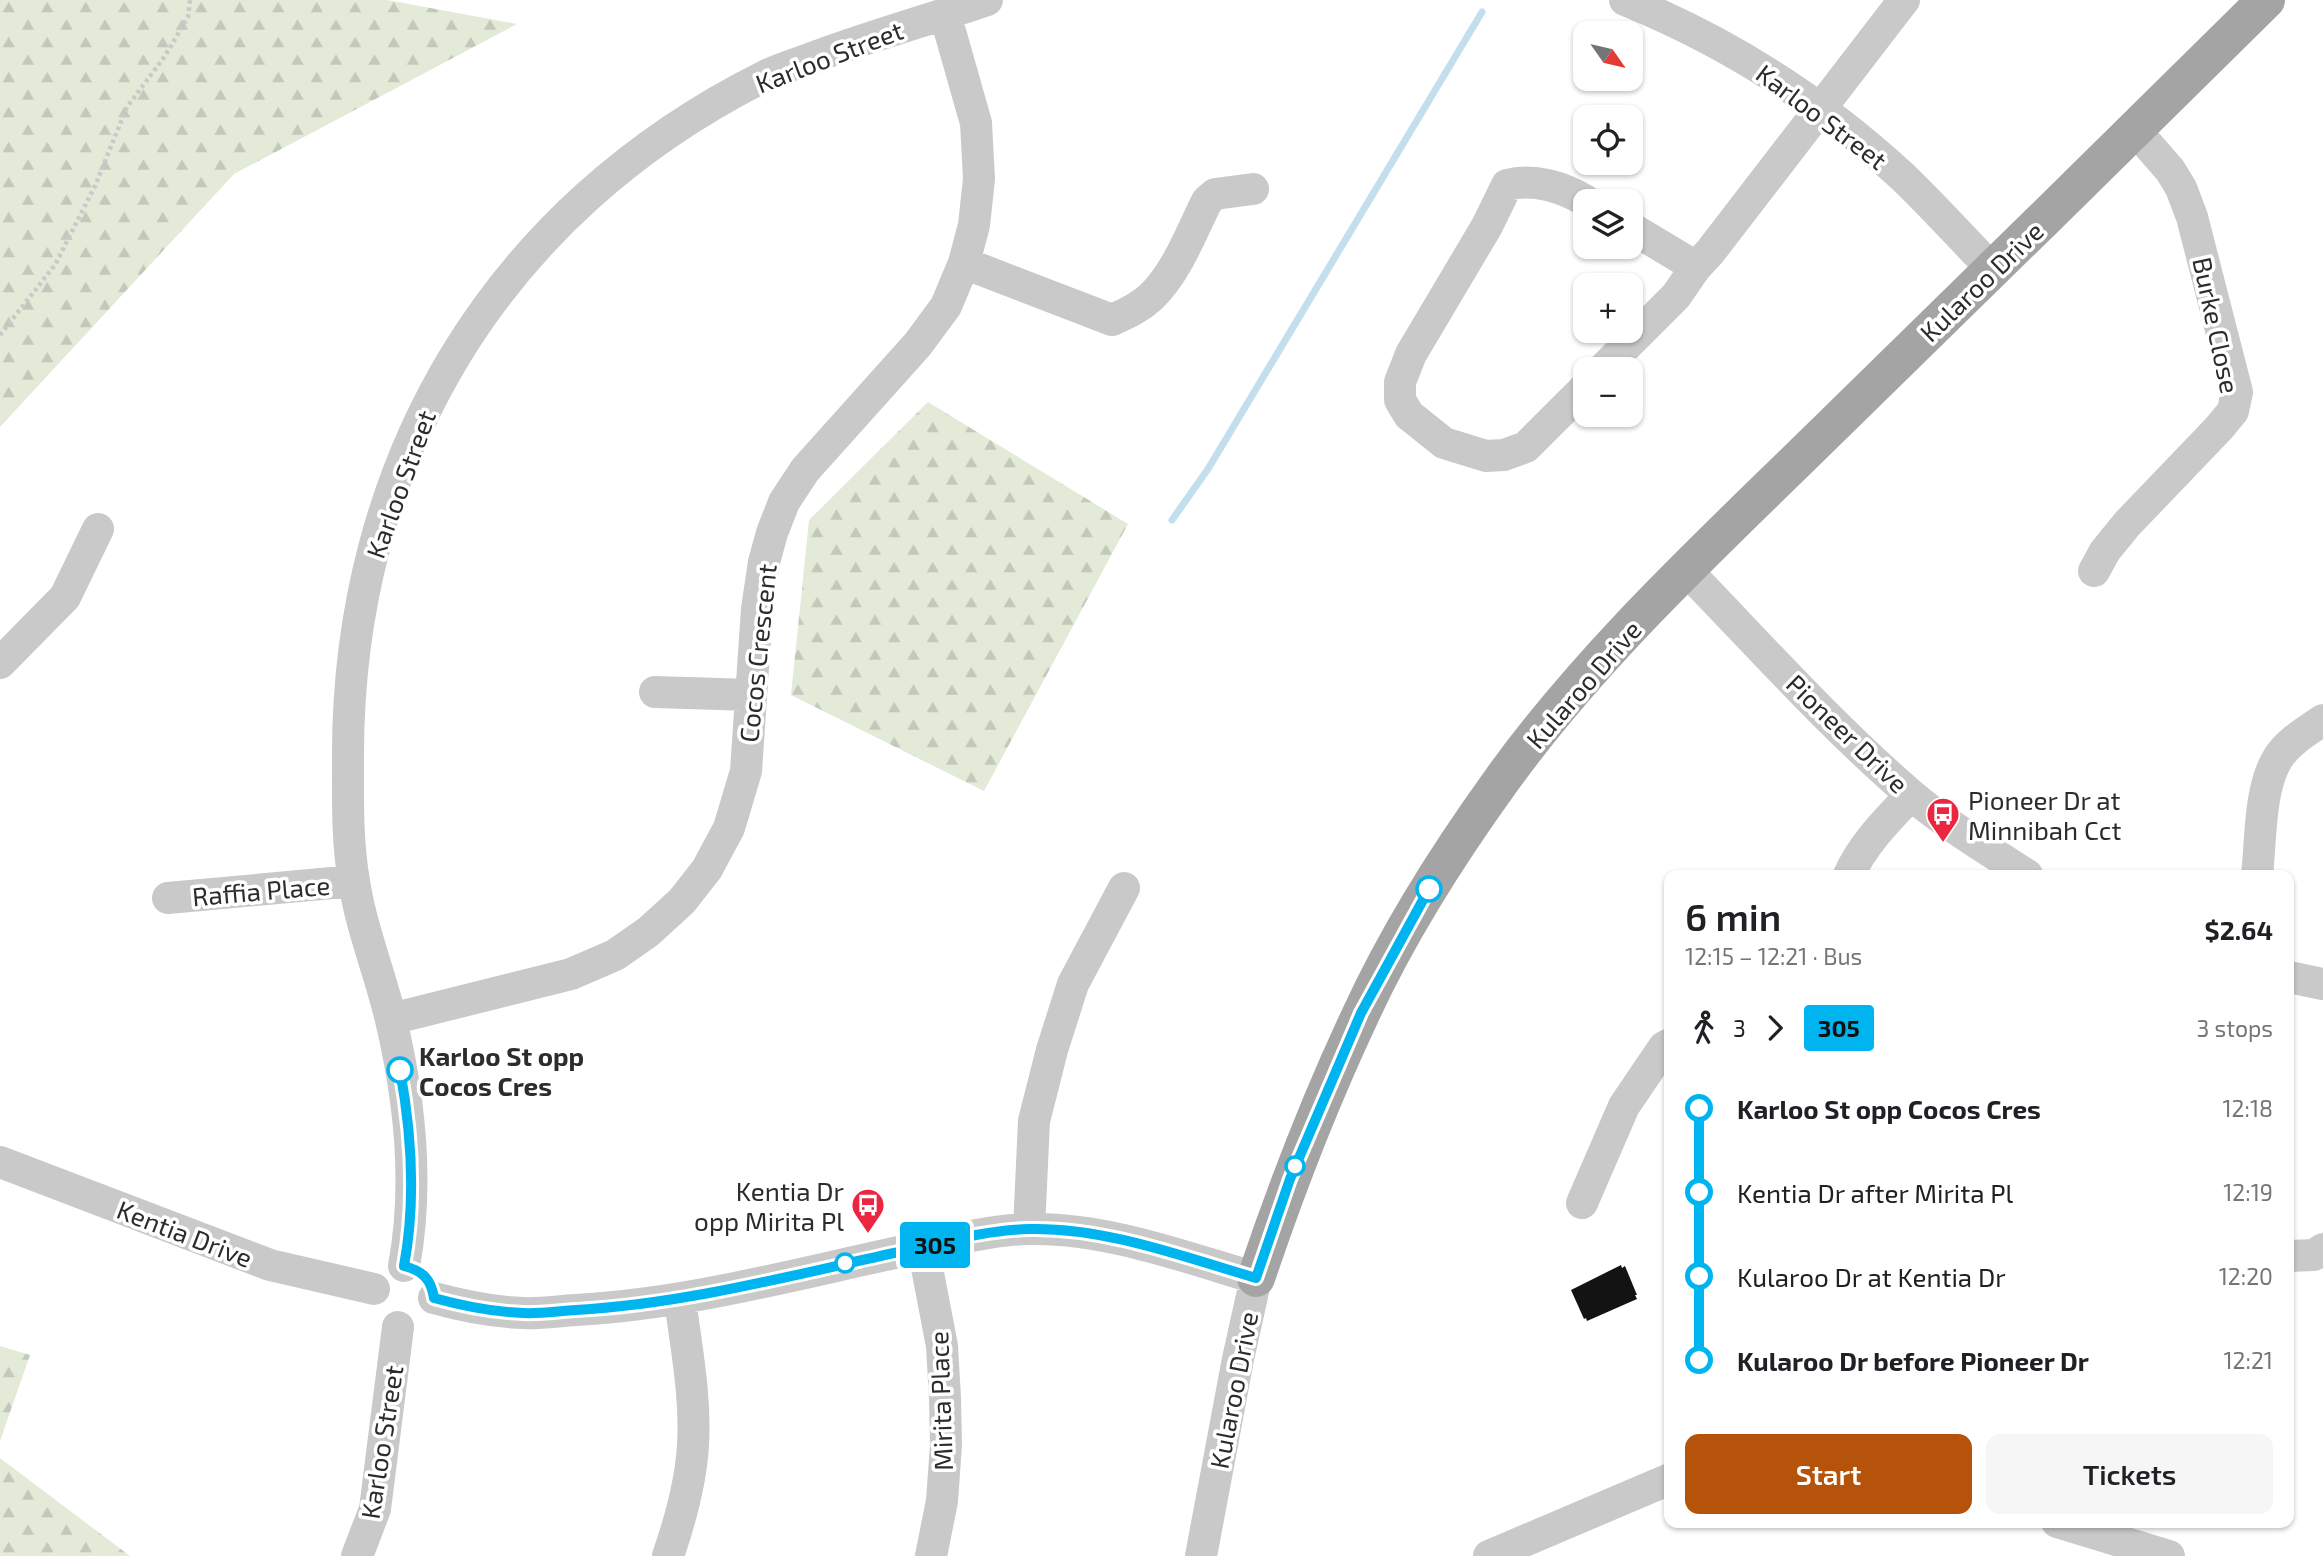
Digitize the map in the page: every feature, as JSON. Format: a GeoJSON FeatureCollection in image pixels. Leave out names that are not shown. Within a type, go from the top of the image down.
{"type":"FeatureCollection","features":[{"type":"Feature","properties":{"kind":"main road","name":"Kularoo Drive"},"geometry":{"type":"LineString","coordinates":[[1256,1278],[1290,1179],[1361,1013],[1429,889],[1500,782],[1572,690],[1686,570],[2266,0]]}},
{"type":"Feature","properties":{"kind":"street","name":"Karloo Street"},"geometry":{"type":"LineString","coordinates":[[404,1266],[411,1230],[411,1155],[391,1019],[371,956],[354,881],[348,805],[348,728],[353,654],[368,576],[385,509],[410,444],[435,391],[465,338],[516,269],[577,205],[643,150],[707,108],[770,74],[842,47],[987,0]]}},
{"type":"Feature","properties":{"kind":"street","name":"Karloo Street"},"geometry":{"type":"LineString","coordinates":[[1625,0],[1671,19],[1734,52],[1822,108],[1904,178],[1992,269]]}},
{"type":"Feature","properties":{"kind":"street"},"geometry":{"type":"LineString","coordinates":[[1615,357],[1676,296],[1904,0]]}},
{"type":"Feature","properties":{"kind":"street","name":"Cocos Crescent"},"geometry":{"type":"LineString","coordinates":[[391,1019],[571,974],[615,955],[648,932],[682,901],[707,869],[729,828],[746,771],[757,610],[764,562],[784,502],[805,470],[918,344],[946,306],[964,263],[974,225],[979,179],[976,123],[946,14]]}},
{"type":"Feature","properties":{"kind":"street","name":"Burke Close"},"geometry":{"type":"LineString","coordinates":[[2094,571],[2105,551],[2127,524],[2233,411],[2237,392],[2192,217],[2181,188],[2170,170],[2135,130]]}},
{"type":"Feature","properties":{"kind":"street"},"geometry":{"type":"LineString","coordinates":[[1573,194],[1544,184],[1522,181],[1507,185],[1487,226],[1411,354],[1400,382],[1400,400],[1409,415],[1444,443],[1486,456],[1504,455],[1526,447],[1573,400]]}},
{"type":"Feature","properties":{"kind":"street"},"geometry":{"type":"LineString","coordinates":[[964,263],[1112,320],[1137,308],[1159,287],[1178,258],[1207,201],[1215,194],[1252,189]]}},
{"type":"Feature","properties":{"kind":"street"},"geometry":{"type":"LineString","coordinates":[[1643,235],[1696,267]]}},
{"type":"Feature","properties":{"kind":"street"},"geometry":{"type":"LineString","coordinates":[[0,663],[65,597],[98,529]]}},
{"type":"Feature","properties":{"kind":"street","name":"Pioneer Drive"},"geometry":{"type":"LineString","coordinates":[[1686,570],[1866,754],[1911,795],[2019,870]]}},
{"type":"Feature","properties":{"kind":"street"},"geometry":{"type":"LineString","coordinates":[[655,692],[751,695]]}},
{"type":"Feature","properties":{"kind":"street"},"geometry":{"type":"LineString","coordinates":[[2258,870],[2266,787],[2278,758],[2299,736],[2323,720]]}},
{"type":"Feature","properties":{"kind":"street"},"geometry":{"type":"LineString","coordinates":[[1851,870],[1879,830],[1911,795]]}},
{"type":"Feature","properties":{"kind":"street","name":"Raffia Place"},"geometry":{"type":"LineString","coordinates":[[168,898],[354,881]]}},
{"type":"Feature","properties":{"kind":"street"},"geometry":{"type":"LineString","coordinates":[[1029,1229],[1034,1121],[1052,1050],[1073,984],[1124,888]]}},
{"type":"Feature","properties":{"kind":"street"},"geometry":{"type":"LineString","coordinates":[[2294,977],[2323,984]]}},
{"type":"Feature","properties":{"kind":"street"},"geometry":{"type":"LineString","coordinates":[[1582,1203],[1624,1106],[1664,1047]]}},
{"type":"Feature","properties":{"kind":"street","name":"Kentia Drive"},"geometry":{"type":"LineString","coordinates":[[0,1162],[270,1265],[374,1289]]}},
{"type":"Feature","properties":{"kind":"street"},"geometry":{"type":"LineString","coordinates":[[434,1298],[467,1307],[523,1313],[607,1308],[680,1298],[992,1233],[1029,1229],[1121,1239],[1256,1278]]}},
{"type":"Feature","properties":{"kind":"street","name":"Mirita Place"},"geometry":{"type":"LineString","coordinates":[[923,1247],[942,1346],[946,1445],[942,1501],[931,1556]]}},
{"type":"Feature","properties":{"kind":"street"},"geometry":{"type":"LineString","coordinates":[[2294,1256],[2314,1255],[2323,1249]]}},
{"type":"Feature","properties":{"kind":"street"},"geometry":{"type":"LineString","coordinates":[[404,1266],[416,1269],[426,1276],[432,1286],[434,1298],[423,1321],[398,1327],[386,1323],[377,1314],[373,1302],[374,1289],[385,1272],[404,1266]]}},
{"type":"Feature","properties":{"kind":"street","name":"Kularoo Drive"},"geometry":{"type":"LineString","coordinates":[[1200,1556],[1256,1278]]}},
{"type":"Feature","properties":{"kind":"street"},"geometry":{"type":"LineString","coordinates":[[668,1556],[686,1491],[693,1446],[692,1400],[680,1298]]}},
{"type":"Feature","properties":{"kind":"street","name":"Karloo Street"},"geometry":{"type":"LineString","coordinates":[[357,1556],[375,1509],[398,1327]]}},
{"type":"Feature","properties":{"kind":"street"},"geometry":{"type":"LineString","coordinates":[[1489,1556],[1664,1482]]}},
{"type":"Feature","properties":{"kind":"street"},"geometry":{"type":"LineString","coordinates":[[2077,1528],[2169,1556]]}},
{"type":"Feature","properties":{"kind":"path"},"geometry":{"type":"LineString","coordinates":[[0,335],[55,265],[96,186],[127,107],[165,57],[188,17],[190,0]]}},
{"type":"Feature","properties":{"kind":"green space"},"geometry":{"type":"Polygon","coordinates":[[[0,0],[387,0],[517,24],[234,174],[0,427],[0,0]]]}},
{"type":"Feature","properties":{"kind":"green space"},"geometry":{"type":"Polygon","coordinates":[[[928,402],[1128,524],[984,791],[791,695],[809,520],[928,402]]]}},
{"type":"Feature","properties":{"kind":"green space"},"geometry":{"type":"Polygon","coordinates":[[[0,1346],[30,1355],[0,1441],[0,1346]]]}},
{"type":"Feature","properties":{"kind":"green space"},"geometry":{"type":"Polygon","coordinates":[[[0,1458],[130,1556],[0,1556],[0,1458]]]}},
{"type":"Feature","properties":{"kind":"building"},"geometry":{"type":"Polygon","coordinates":[[[1621,1265],[1622,1268],[1625,1266],[1637,1299],[1587,1321],[1571,1290],[1621,1265]]]}},
{"type":"Feature","properties":{"kind":"waterway"},"geometry":{"type":"LineString","coordinates":[[1172,520],[1208,469],[1482,12]]}},
{"type":"Feature","properties":{"kind":"bus line","name":"305"},"geometry":{"type":"LineString","coordinates":[[400,1070],[411,1155],[411,1230],[404,1266],[416,1269],[426,1276],[432,1286],[434,1298],[467,1307],[523,1313],[607,1308],[680,1298],[992,1233],[1029,1229],[1121,1239],[1256,1278],[1290,1179],[1361,1013],[1429,889]]}},
{"type":"Feature","properties":{"kind":"place","name":"Pioneer Dr at Minnibah Cct"},"geometry":{"type":"Point","coordinates":[1943,844]}},
{"type":"Feature","properties":{"kind":"place","name":"Karloo St opp Cocos Cres"},"geometry":{"type":"Point","coordinates":[400,1070]}},
{"type":"Feature","properties":{"kind":"place","name":"Kentia Dr opp Mirita Pl"},"geometry":{"type":"Point","coordinates":[868,1235]}}]}
